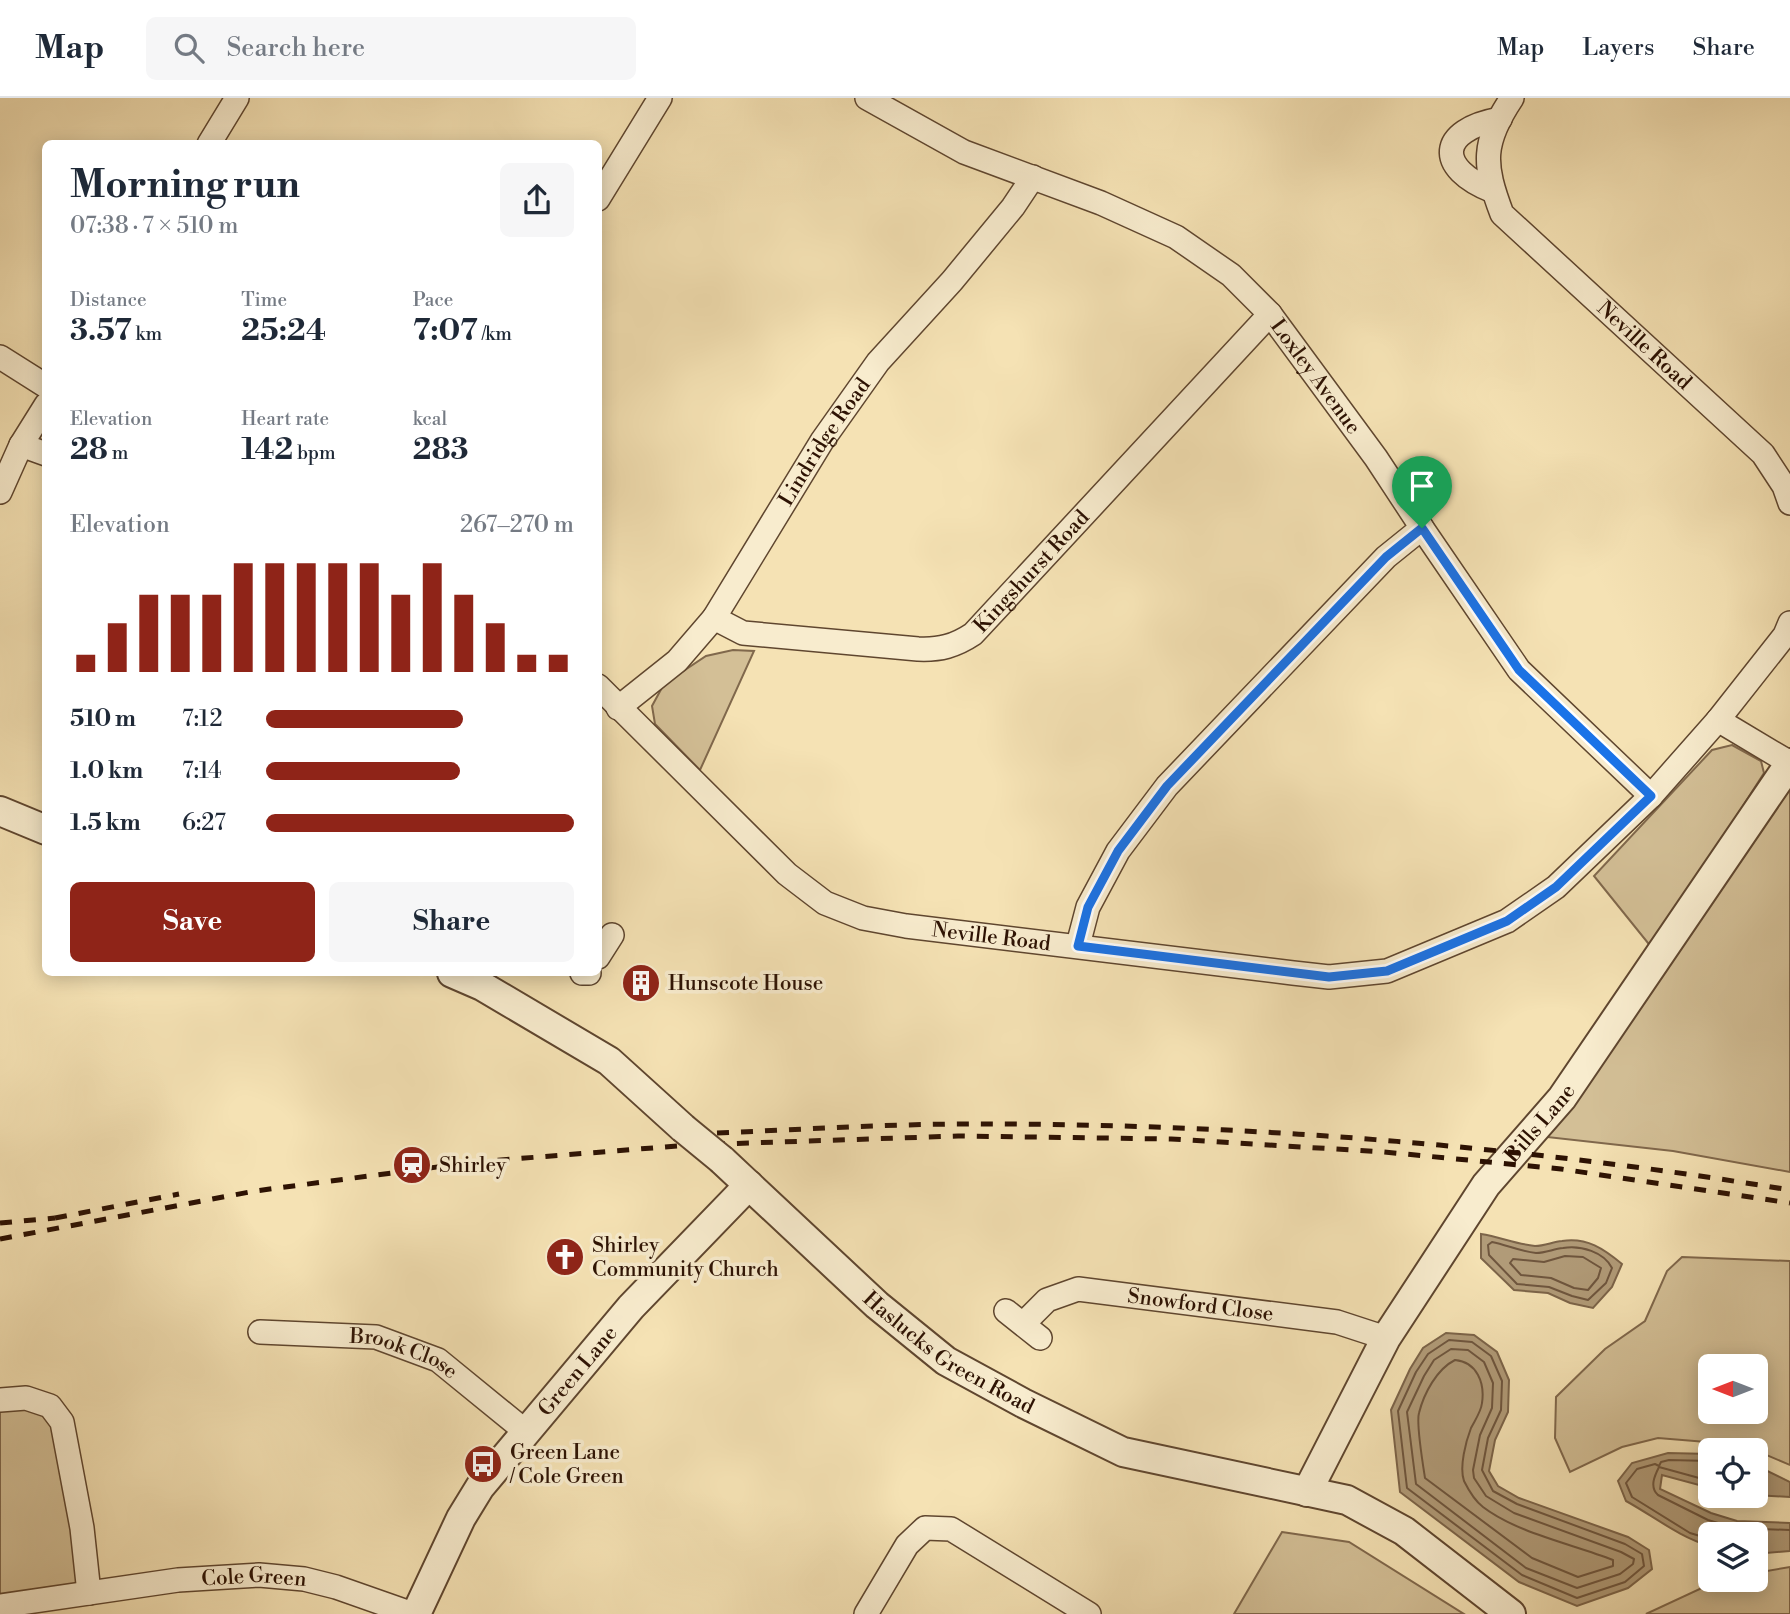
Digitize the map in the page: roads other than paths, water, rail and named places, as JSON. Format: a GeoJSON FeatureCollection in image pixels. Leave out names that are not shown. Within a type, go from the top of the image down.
{"type":"FeatureCollection","features":[{"type":"Feature","properties":{"kind":"street"},"geometry":{"type":"LineString","coordinates":[[211,140],[237,98]]}},
{"type":"Feature","properties":{"kind":"street"},"geometry":{"type":"LineString","coordinates":[[602,192],[660,98]]}},
{"type":"Feature","properties":{"kind":"street","name":"Loxley Avenue"},"geometry":{"type":"LineString","coordinates":[[867,98],[964,152],[1101,203],[1176,237],[1231,275],[1270,314],[1376,458],[1519,670],[1651,796]]}},
{"type":"Feature","properties":{"kind":"street","name":"Neville Road"},"geometry":{"type":"LineString","coordinates":[[1512,98],[1489,144],[1489,177],[1502,214],[1763,454],[1784,486],[1790,503]]}},
{"type":"Feature","properties":{"kind":"street"},"geometry":{"type":"LineString","coordinates":[[1493,191],[1460,174],[1452,157],[1457,137],[1463,132],[1482,122],[1500,119]]}},
{"type":"Feature","properties":{"kind":"street","name":"Lindridge Road"},"geometry":{"type":"LineString","coordinates":[[618,708],[677,661],[714,618],[822,441],[878,362],[952,281],[1013,207],[1033,177]]}},
{"type":"Feature","properties":{"kind":"street","name":"Kingshurst Road"},"geometry":{"type":"LineString","coordinates":[[714,618],[743,634],[918,649],[938,650],[956,645],[973,634],[1270,314]]}},
{"type":"Feature","properties":{"kind":"street"},"geometry":{"type":"LineString","coordinates":[[0,357],[42,383]]}},
{"type":"Feature","properties":{"kind":"street"},"geometry":{"type":"LineString","coordinates":[[0,492],[21,444],[42,411]]}},
{"type":"Feature","properties":{"kind":"street"},"geometry":{"type":"LineString","coordinates":[[21,444],[42,452]]}},
{"type":"Feature","properties":{"kind":"street"},"geometry":{"type":"LineString","coordinates":[[1078,946],[1088,907],[1118,851],[1167,786],[1386,557],[1422,528]]}},
{"type":"Feature","properties":{"kind":"street","name":"Neville Road"},"geometry":{"type":"LineString","coordinates":[[602,690],[787,874],[825,903],[863,918],[906,926],[1329,977],[1387,971],[1507,921],[1556,887],[1651,796],[1718,720],[1785,635],[1790,623]]}},
{"type":"Feature","properties":{"kind":"street"},"geometry":{"type":"LineString","coordinates":[[1718,720],[1790,763]]}},
{"type":"Feature","properties":{"kind":"street","name":"Bills Lane"},"geometry":{"type":"LineString","coordinates":[[1307,1492],[1386,1338],[1486,1185],[1562,1098],[1790,763]]}},
{"type":"Feature","properties":{"kind":"street"},"geometry":{"type":"LineString","coordinates":[[0,811],[42,828]]}},
{"type":"Feature","properties":{"kind":"street"},"geometry":{"type":"LineString","coordinates":[[602,951],[612,935]]}},
{"type":"Feature","properties":{"kind":"street","name":"Haslucks Green Road"},"geometry":{"type":"LineString","coordinates":[[485,979],[609,1061],[722,1160],[877,1305],[946,1361],[1023,1403],[1124,1452],[1347,1500],[1404,1531],[1511,1614]]}},
{"type":"Feature","properties":{"kind":"street","name":"Green Lane"},"geometry":{"type":"LineString","coordinates":[[414,1614],[461,1518],[480,1487],[631,1307],[749,1185]]}},
{"type":"Feature","properties":{"kind":"street","name":"Snowford Close"},"geometry":{"type":"LineString","coordinates":[[1023,1324],[1047,1300],[1078,1289],[1337,1322],[1386,1338]]}},
{"type":"Feature","properties":{"kind":"street","name":"Brook Close"},"geometry":{"type":"LineString","coordinates":[[260,1332],[376,1337],[438,1360],[525,1431]]}},
{"type":"Feature","properties":{"kind":"street"},"geometry":{"type":"LineString","coordinates":[[0,1400],[26,1398],[50,1406],[62,1422],[82,1528],[89,1593]]}},
{"type":"Feature","properties":{"kind":"street"},"geometry":{"type":"LineString","coordinates":[[866,1614],[907,1545],[925,1528],[951,1529],[1089,1614]]}},
{"type":"Feature","properties":{"kind":"street","name":"Cole Green"},"geometry":{"type":"LineString","coordinates":[[0,1606],[178,1580],[259,1575],[303,1578],[414,1614]]}},
{"type":"Feature","properties":{"kind":"water"},"geometry":{"type":"Polygon","coordinates":[[[1481,1234],[1535,1246],[1579,1241],[1602,1249],[1622,1264],[1612,1287],[1593,1308],[1570,1303],[1548,1293],[1514,1290],[1481,1258],[1481,1234]]]}},
{"type":"Feature","properties":{"kind":"water"},"geometry":{"type":"Polygon","coordinates":[[[1446,1333],[1474,1335],[1497,1352],[1509,1380],[1508,1412],[1495,1440],[1489,1471],[1498,1486],[1519,1498],[1628,1537],[1649,1550],[1652,1569],[1628,1588],[1577,1606],[1519,1582],[1400,1492],[1391,1410],[1423,1348],[1446,1333]]]}},
{"type":"Feature","properties":{"kind":"water"},"geometry":{"type":"Polygon","coordinates":[[[1668,1453],[1698,1454],[1698,1485],[1662,1475],[1660,1489],[1711,1513],[1737,1521],[1764,1522],[1698,1522],[1698,1542],[1626,1501],[1618,1481],[1632,1463],[1668,1453]]]}},
{"type":"Feature","properties":{"kind":"water"},"geometry":{"type":"Polygon","coordinates":[[[1768,1471],[1790,1482],[1790,1497],[1768,1496],[1768,1471]]]}},
{"type":"Feature","properties":{"kind":"water"},"geometry":{"type":"Polygon","coordinates":[[[1768,1522],[1790,1523],[1790,1551],[1768,1553],[1768,1522]]]}},
{"type":"Feature","properties":{"kind":"railway"},"geometry":{"type":"LineString","coordinates":[[717,1133],[963,1124],[1097,1125],[1296,1134],[1495,1150],[1790,1190]]}},
{"type":"Feature","properties":{"kind":"railway"},"geometry":{"type":"LineString","coordinates":[[0,1239],[255,1191],[475,1162],[690,1145],[958,1136],[1171,1139],[1384,1152],[1561,1169],[1790,1203]]}},
{"type":"Feature","properties":{"kind":"railway"},"geometry":{"type":"LineString","coordinates":[[55,1218],[179,1194]]}},
{"type":"Feature","properties":{"kind":"railway"},"geometry":{"type":"LineString","coordinates":[[0,1223],[55,1218]]}},
{"type":"Feature","properties":{"kind":"place","name":"Hunscote House"},"geometry":{"type":"Point","coordinates":[641,983]}},
{"type":"Feature","properties":{"kind":"place","name":"Shirley"},"geometry":{"type":"Point","coordinates":[412,1165]}},
{"type":"Feature","properties":{"kind":"place","name":"Shirley Community Church"},"geometry":{"type":"Point","coordinates":[565,1257]}},
{"type":"Feature","properties":{"kind":"place","name":"Green Lane / Cole Green"},"geometry":{"type":"Point","coordinates":[483,1464]}}]}
